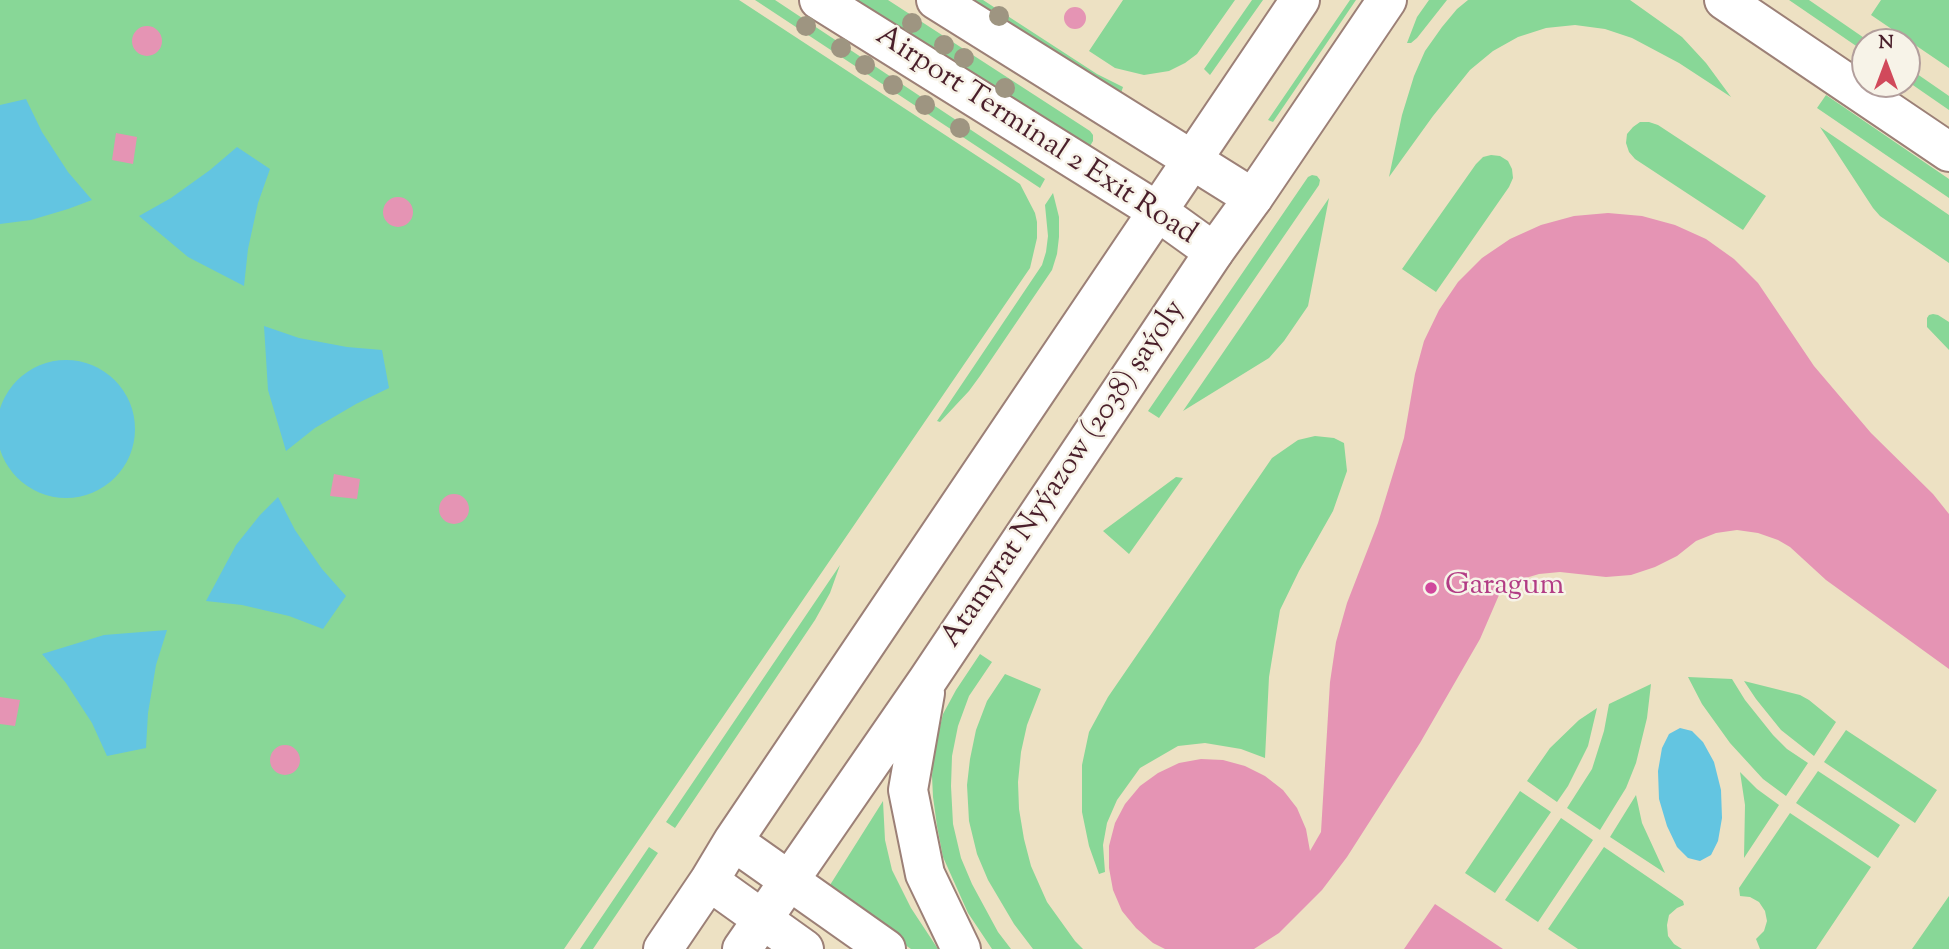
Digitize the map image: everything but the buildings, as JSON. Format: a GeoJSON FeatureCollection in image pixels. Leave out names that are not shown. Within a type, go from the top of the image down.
{"type":"FeatureCollection","features":[{"type":"Feature","properties":{"kind":"main road","name":"Airport Terminal 2 Exit Road"},"geometry":{"type":"LineString","coordinates":[[820,0],[1157,211],[1214,252]]}},
{"type":"Feature","properties":{"kind":"main road"},"geometry":{"type":"LineString","coordinates":[[936,0],[1253,198]]}},
{"type":"Feature","properties":{"kind":"main road"},"geometry":{"type":"LineString","coordinates":[[663,949],[1300,0]]}},
{"type":"Feature","properties":{"kind":"main road","name":"Atamyrat Nyýazow (2038) şaýoly"},"geometry":{"type":"LineString","coordinates":[[752,934],[927,681],[1214,252],[1387,0]]}},
{"type":"Feature","properties":{"kind":"main road"},"geometry":{"type":"LineString","coordinates":[[1724,0],[1949,152]]}},
{"type":"Feature","properties":{"kind":"main road"},"geometry":{"type":"LineString","coordinates":[[927,681],[908,790],[925,874],[961,949]]}},
{"type":"Feature","properties":{"kind":"main road"},"geometry":{"type":"LineString","coordinates":[[733,841],[886,949]]}},
{"type":"Feature","properties":{"kind":"main road"},"geometry":{"type":"LineString","coordinates":[[709,881],[752,934],[804,949]]}},
{"type":"Feature","properties":{"kind":"green space"},"geometry":{"type":"Polygon","coordinates":[[[0,0],[739,0],[1020,184],[1037,222],[1037,238],[1030,268],[564,949],[0,949],[0,0]]]}},
{"type":"Feature","properties":{"kind":"green space"},"geometry":{"type":"Polygon","coordinates":[[[755,0],[775,0],[1045,179],[1040,188],[755,0]]]}},
{"type":"Feature","properties":{"kind":"green space"},"geometry":{"type":"Polygon","coordinates":[[[856,0],[888,0],[1090,131],[1093,141],[1090,146],[1080,146],[856,0]]]}},
{"type":"Feature","properties":{"kind":"green space"},"geometry":{"type":"Polygon","coordinates":[[[965,0],[983,0],[1097,74],[1123,87],[1120,96],[965,0]]]}},
{"type":"Feature","properties":{"kind":"green space"},"geometry":{"type":"Polygon","coordinates":[[[1123,0],[1235,0],[1197,54],[1169,71],[1144,75],[1115,68],[1089,51],[1123,0]]]}},
{"type":"Feature","properties":{"kind":"green space"},"geometry":{"type":"Polygon","coordinates":[[[1252,0],[1263,0],[1210,75],[1204,69],[1252,0]]]}},
{"type":"Feature","properties":{"kind":"green space"},"geometry":{"type":"Polygon","coordinates":[[[1350,0],[1356,0],[1273,122],[1268,120],[1350,0]]]}},
{"type":"Feature","properties":{"kind":"green space"},"geometry":{"type":"Polygon","coordinates":[[[1429,0],[1447,0],[1417,38],[1407,43],[1417,17],[1429,0]]]}},
{"type":"Feature","properties":{"kind":"green space"},"geometry":{"type":"Polygon","coordinates":[[[1468,0],[1630,0],[1682,37],[1706,63],[1731,97],[1679,63],[1632,38],[1605,29],[1575,25],[1546,28],[1518,37],[1493,51],[1470,70],[1389,177],[1402,115],[1425,51],[1457,9],[1468,0]]]}},
{"type":"Feature","properties":{"kind":"green space"},"geometry":{"type":"Polygon","coordinates":[[[1789,0],[1809,0],[1851,29],[1851,42],[1789,0]]]}},
{"type":"Feature","properties":{"kind":"green space"},"geometry":{"type":"Polygon","coordinates":[[[1881,0],[1949,0],[1949,68],[1921,49],[1921,28],[1890,28],[1871,15],[1881,0]]]}},
{"type":"Feature","properties":{"kind":"green space"},"geometry":{"type":"Polygon","coordinates":[[[1921,77],[1949,96],[1949,110],[1921,91],[1921,77]]]}},
{"type":"Feature","properties":{"kind":"green space"},"geometry":{"type":"Polygon","coordinates":[[[1826,95],[1949,179],[1949,198],[1817,108],[1826,95]]]}},
{"type":"Feature","properties":{"kind":"green space"},"geometry":{"type":"Polygon","coordinates":[[[1640,122],[1658,125],[1766,196],[1743,230],[1635,159],[1626,143],[1627,134],[1640,122]]]}},
{"type":"Feature","properties":{"kind":"green space"},"geometry":{"type":"Polygon","coordinates":[[[1820,127],[1949,215],[1949,263],[1880,216],[1820,127]]]}},
{"type":"Feature","properties":{"kind":"green space"},"geometry":{"type":"Polygon","coordinates":[[[1491,155],[1508,161],[1513,178],[1436,292],[1402,269],[1476,164],[1483,157],[1491,155]]]}},
{"type":"Feature","properties":{"kind":"green space"},"geometry":{"type":"Polygon","coordinates":[[[1312,175],[1320,180],[1319,185],[1159,418],[1148,411],[1308,177],[1312,175]]]}},
{"type":"Feature","properties":{"kind":"green space"},"geometry":{"type":"Polygon","coordinates":[[[1053,193],[1059,217],[1059,237],[1052,270],[969,391],[940,422],[937,421],[1042,265],[1048,236],[1045,205],[1053,193]]]}},
{"type":"Feature","properties":{"kind":"green space"},"geometry":{"type":"Polygon","coordinates":[[[1329,198],[1308,306],[1269,358],[1183,411],[1329,198]]]}},
{"type":"Feature","properties":{"kind":"green space"},"geometry":{"type":"Polygon","coordinates":[[[1933,314],[1949,322],[1949,350],[1927,327],[1927,318],[1933,314]]]}},
{"type":"Feature","properties":{"kind":"green space"},"geometry":{"type":"Polygon","coordinates":[[[1315,436],[1334,438],[1344,443],[1347,471],[1333,511],[1280,610],[1269,677],[1265,758],[1241,749],[1205,743],[1178,746],[1140,768],[1117,800],[1107,823],[1103,845],[1105,872],[1099,874],[1089,846],[1082,812],[1082,765],[1089,732],[1108,697],[1272,458],[1298,440],[1315,436]]]}},
{"type":"Feature","properties":{"kind":"green space"},"geometry":{"type":"Polygon","coordinates":[[[1176,477],[1183,478],[1129,554],[1103,531],[1176,477]]]}},
{"type":"Feature","properties":{"kind":"green space"},"geometry":{"type":"Polygon","coordinates":[[[840,565],[830,593],[815,620],[675,828],[666,822],[840,565]]]}},
{"type":"Feature","properties":{"kind":"green space"},"geometry":{"type":"Polygon","coordinates":[[[980,654],[992,662],[969,696],[958,726],[952,756],[953,824],[961,858],[972,884],[998,932],[1011,949],[992,949],[968,913],[943,857],[933,797],[934,752],[943,714],[980,654]]]}},
{"type":"Feature","properties":{"kind":"green space"},"geometry":{"type":"Polygon","coordinates":[[[1005,674],[1041,689],[1027,725],[1021,752],[1019,809],[1031,866],[1047,902],[1083,949],[1033,949],[1014,924],[988,880],[977,854],[969,821],[967,785],[970,759],[976,730],[987,701],[1005,674]]]}},
{"type":"Feature","properties":{"kind":"green space"},"geometry":{"type":"Polygon","coordinates":[[[1688,677],[1732,679],[1773,735],[1787,749],[1808,763],[1786,796],[1763,779],[1730,743],[1702,704],[1688,677]]]}},
{"type":"Feature","properties":{"kind":"green space"},"geometry":{"type":"Polygon","coordinates":[[[1744,681],[1800,695],[1836,722],[1814,756],[1781,730],[1744,681]]]}},
{"type":"Feature","properties":{"kind":"green space"},"geometry":{"type":"Polygon","coordinates":[[[1651,684],[1647,718],[1636,763],[1626,788],[1600,830],[1567,808],[1592,769],[1609,704],[1651,684]]]}},
{"type":"Feature","properties":{"kind":"green space"},"geometry":{"type":"Polygon","coordinates":[[[1597,708],[1588,746],[1557,802],[1527,781],[1550,748],[1579,720],[1597,708]]]}},
{"type":"Feature","properties":{"kind":"green space"},"geometry":{"type":"Polygon","coordinates":[[[1846,730],[1937,790],[1915,823],[1824,762],[1846,730]]]}},
{"type":"Feature","properties":{"kind":"green space"},"geometry":{"type":"Polygon","coordinates":[[[1818,771],[1900,825],[1878,858],[1796,803],[1818,771]]]}},
{"type":"Feature","properties":{"kind":"green space"},"geometry":{"type":"Polygon","coordinates":[[[1740,772],[1779,805],[1744,858],[1745,805],[1740,772]]]}},
{"type":"Feature","properties":{"kind":"green space"},"geometry":{"type":"Polygon","coordinates":[[[1520,791],[1551,812],[1495,893],[1465,873],[1520,791]]]}},
{"type":"Feature","properties":{"kind":"green space"},"geometry":{"type":"Polygon","coordinates":[[[1636,795],[1642,823],[1665,873],[1610,837],[1636,795]]]}},
{"type":"Feature","properties":{"kind":"green space"},"geometry":{"type":"Polygon","coordinates":[[[883,801],[885,840],[892,870],[911,908],[938,949],[911,949],[830,893],[830,885],[883,801]]]}},
{"type":"Feature","properties":{"kind":"green space"},"geometry":{"type":"Polygon","coordinates":[[[1790,813],[1871,867],[1816,949],[1760,949],[1756,939],[1764,931],[1767,921],[1765,911],[1759,902],[1740,896],[1739,888],[1790,813]]]}},
{"type":"Feature","properties":{"kind":"green space"},"geometry":{"type":"Polygon","coordinates":[[[1561,818],[1593,840],[1538,922],[1505,900],[1561,818]]]}},
{"type":"Feature","properties":{"kind":"green space"},"geometry":{"type":"Polygon","coordinates":[[[649,847],[658,853],[593,949],[580,949],[649,847]]]}},
{"type":"Feature","properties":{"kind":"green space"},"geometry":{"type":"Polygon","coordinates":[[[1604,847],[1683,901],[1684,905],[1669,915],[1667,925],[1668,936],[1682,949],[1578,949],[1548,929],[1604,847]]]}},
{"type":"Feature","properties":{"kind":"green space"},"geometry":{"type":"Polygon","coordinates":[[[1949,896],[1949,949],[1912,949],[1949,896]]]}},
{"type":"Feature","properties":{"kind":"water"},"geometry":{"type":"Polygon","coordinates":[[[26,99],[42,132],[68,172],[92,200],[31,220],[0,224],[0,105],[26,99]]]}},
{"type":"Feature","properties":{"kind":"water"},"geometry":{"type":"Polygon","coordinates":[[[237,147],[270,169],[258,203],[248,249],[244,286],[188,257],[139,216],[171,198],[237,147]]]}},
{"type":"Feature","properties":{"kind":"water"},"geometry":{"type":"Polygon","coordinates":[[[264,326],[299,338],[382,350],[389,388],[315,428],[286,451],[268,390],[264,326]]]}},
{"type":"Feature","properties":{"kind":"water"},"geometry":{"type":"Polygon","coordinates":[[[66,360],[92,366],[115,380],[129,403],[135,429],[129,455],[115,478],[92,492],[66,498],[40,492],[17,478],[3,455],[-3,429],[3,403],[17,380],[40,366],[66,360]]]}},
{"type":"Feature","properties":{"kind":"water"},"geometry":{"type":"Polygon","coordinates":[[[278,497],[295,530],[322,569],[346,596],[323,629],[289,616],[242,605],[206,601],[236,545],[278,497]]]}},
{"type":"Feature","properties":{"kind":"water"},"geometry":{"type":"Polygon","coordinates":[[[167,630],[156,665],[148,713],[146,748],[107,756],[92,723],[66,683],[42,654],[104,635],[167,630]]]}},
{"type":"Feature","properties":{"kind":"water"},"geometry":{"type":"Polygon","coordinates":[[[1680,728],[1692,731],[1703,742],[1714,762],[1721,790],[1722,818],[1718,841],[1711,855],[1700,861],[1688,858],[1677,847],[1659,799],[1658,771],[1662,748],[1669,734],[1680,728]]]}},
{"type":"Feature","properties":{"kind":"place","name":"Garagum"},"geometry":{"type":"Point","coordinates":[1431,588]}}]}
